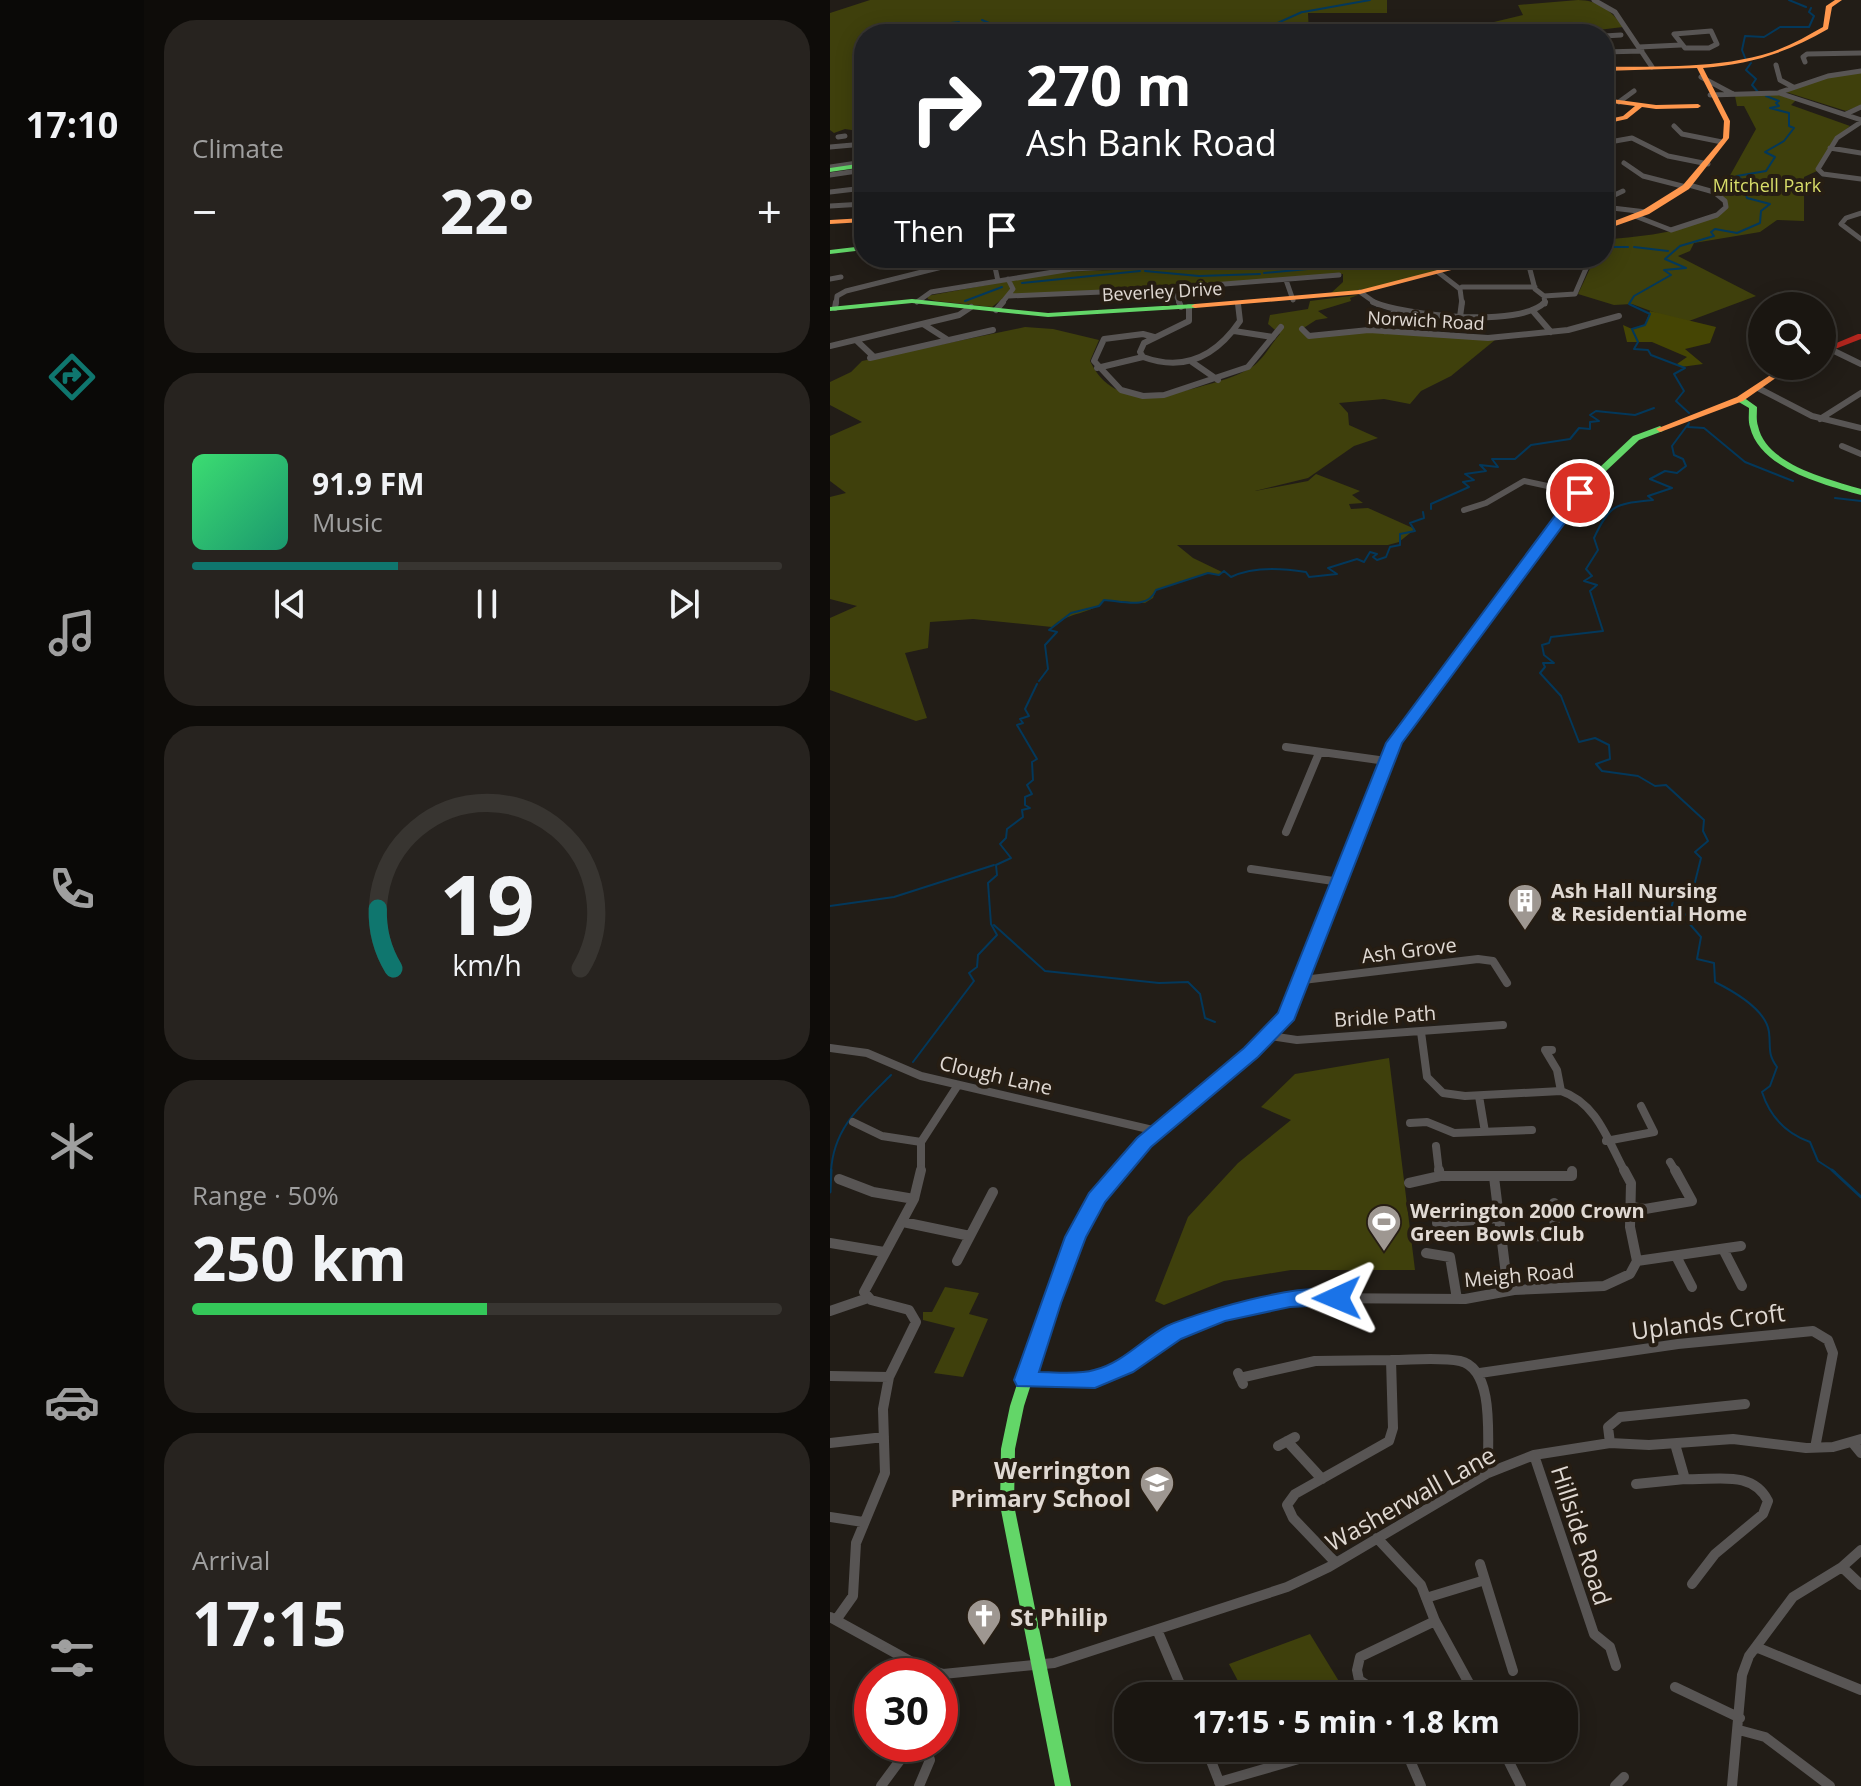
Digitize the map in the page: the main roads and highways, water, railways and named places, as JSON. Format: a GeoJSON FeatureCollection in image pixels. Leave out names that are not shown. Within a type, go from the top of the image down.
{"type":"FeatureCollection","features":[{"type":"Feature","properties":{"kind":"main road"},"geometry":{"type":"LineString","coordinates":[[1614,69],[1696,70],[1766,58],[1798,47],[1826,28],[1829,6],[1839,0]]}},
{"type":"Feature","properties":{"kind":"main road"},"geometry":{"type":"LineString","coordinates":[[1614,224],[1640,214],[1687,186],[1708,164],[1722,142],[1729,126],[1710,104],[1696,70]]}},
{"type":"Feature","properties":{"kind":"main road"},"geometry":{"type":"LineString","coordinates":[[1614,101],[1639,106],[1710,104]]}},
{"type":"Feature","properties":{"kind":"main road"},"geometry":{"type":"LineString","coordinates":[[1614,120],[1625,118],[1639,106]]}},
{"type":"Feature","properties":{"kind":"main road"},"geometry":{"type":"LineString","coordinates":[[830,171],[854,167]]}},
{"type":"Feature","properties":{"kind":"main road"},"geometry":{"type":"LineString","coordinates":[[830,222],[854,221]]}},
{"type":"Feature","properties":{"kind":"main road"},"geometry":{"type":"LineString","coordinates":[[830,252],[854,249]]}},
{"type":"Feature","properties":{"kind":"main road","name":"Beverley Drive"},"geometry":{"type":"LineString","coordinates":[[833,308],[882,301],[917,302],[1048,315],[1238,304],[1360,292],[1454,268]]}},
{"type":"Feature","properties":{"kind":"main road"},"geometry":{"type":"LineString","coordinates":[[1836,346],[1861,336]]}},
{"type":"Feature","properties":{"kind":"main road"},"geometry":{"type":"LineString","coordinates":[[1063,1786],[1007,1505],[1008,1449],[1025,1380],[1050,1303],[1085,1217],[1123,1163],[1270,1036],[1287,1015],[1386,761],[1405,725],[1580,493],[1636,438],[1740,399],[1769,380]]}},
{"type":"Feature","properties":{"kind":"main road"},"geometry":{"type":"LineString","coordinates":[[1740,399],[1753,407],[1750,423],[1753,434],[1767,449],[1805,472],[1860,491]]}},
{"type":"Feature","properties":{"kind":"waterway"},"geometry":{"type":"LineString","coordinates":[[1303,12],[1370,0]]}},
{"type":"Feature","properties":{"kind":"waterway"},"geometry":{"type":"LineString","coordinates":[[1789,0],[1806,7]]}},
{"type":"Feature","properties":{"kind":"waterway"},"geometry":{"type":"LineString","coordinates":[[1746,60],[1742,50],[1745,36],[1764,37],[1780,27],[1809,27],[1814,16],[1809,12],[1811,8]]}},
{"type":"Feature","properties":{"kind":"waterway"},"geometry":{"type":"LineString","coordinates":[[1275,24],[1302,12]]}},
{"type":"Feature","properties":{"kind":"waterway"},"geometry":{"type":"LineString","coordinates":[[982,20],[991,24]]}},
{"type":"Feature","properties":{"kind":"waterway"},"geometry":{"type":"LineString","coordinates":[[942,24],[959,22]]}},
{"type":"Feature","properties":{"kind":"waterway"},"geometry":{"type":"LineString","coordinates":[[1751,63],[1746,70],[1756,79],[1752,85],[1758,92]]}},
{"type":"Feature","properties":{"kind":"waterway"},"geometry":{"type":"LineString","coordinates":[[1689,413],[1676,401],[1684,391],[1674,374],[1685,368],[1651,355],[1648,350],[1634,349],[1638,342],[1632,329],[1645,325],[1650,314],[1629,304],[1634,296],[1671,275],[1664,270],[1686,268],[1665,259],[1680,246],[1714,236],[1711,232],[1715,229],[1737,233],[1760,223],[1761,211],[1770,204],[1747,198],[1743,186],[1747,183],[1737,176],[1766,171],[1775,157],[1765,152],[1784,141],[1794,128],[1789,126],[1789,113],[1770,108],[1779,106],[1776,103],[1779,101],[1766,96]]}},
{"type":"Feature","properties":{"kind":"waterway"},"geometry":{"type":"LineString","coordinates":[[1614,247],[1628,247]]}},
{"type":"Feature","properties":{"kind":"waterway"},"geometry":{"type":"LineString","coordinates":[[1634,247],[1668,251]]}},
{"type":"Feature","properties":{"kind":"waterway"},"geometry":{"type":"LineString","coordinates":[[1264,273],[1318,268]]}},
{"type":"Feature","properties":{"kind":"waterway"},"geometry":{"type":"LineString","coordinates":[[1022,283],[1140,271]]}},
{"type":"Feature","properties":{"kind":"waterway"},"geometry":{"type":"LineString","coordinates":[[1145,271],[1199,276],[1260,274]]}},
{"type":"Feature","properties":{"kind":"waterway"},"geometry":{"type":"LineString","coordinates":[[965,301],[1002,287]]}},
{"type":"Feature","properties":{"kind":"waterway"},"geometry":{"type":"LineString","coordinates":[[1431,509],[1431,504],[1469,487],[1463,482],[1474,480],[1465,474],[1486,471],[1480,465],[1498,467],[1492,459],[1515,459],[1531,445],[1570,439],[1579,428],[1590,429],[1590,422],[1599,421],[1590,415],[1596,411],[1635,415],[1654,408]]}},
{"type":"Feature","properties":{"kind":"waterway"},"geometry":{"type":"LineString","coordinates":[[1793,481],[1745,462],[1704,428],[1688,427],[1689,423],[1672,446],[1674,455],[1683,459],[1686,466],[1677,473],[1665,471],[1650,479],[1672,488],[1648,496],[1653,500],[1616,507],[1605,518],[1594,538],[1598,550],[1586,569],[1592,576],[1584,581],[1597,585],[1590,591],[1603,631],[1551,637],[1549,643],[1542,645],[1544,655],[1554,663],[1543,663],[1545,667],[1540,673],[1561,696],[1579,742],[1595,738],[1609,745],[1610,759],[1596,764],[1602,771],[1638,776],[1655,786],[1666,785],[1704,820],[1703,831],[1708,841],[1695,852],[1701,858],[1694,886],[1674,896],[1671,910],[1690,916],[1688,922],[1701,937],[1697,959],[1714,963],[1715,982],[1748,1002],[1767,1024],[1771,1054],[1777,1067],[1770,1086],[1762,1092],[1769,1109],[1786,1129],[1810,1142],[1818,1161],[1832,1170]]}},
{"type":"Feature","properties":{"kind":"waterway"},"geometry":{"type":"LineString","coordinates":[[1835,498],[1861,501]]}},
{"type":"Feature","properties":{"kind":"waterway"},"geometry":{"type":"LineString","coordinates":[[1039,681],[1048,669],[1045,645],[1057,632],[1049,630],[1071,613],[1099,606],[1104,600],[1141,602],[1156,590],[1208,573],[1219,575],[1224,571],[1231,577],[1249,571],[1278,569],[1306,572],[1309,577],[1337,574],[1328,568],[1357,559],[1364,562],[1370,552],[1377,554],[1373,557],[1377,560],[1386,557],[1390,547],[1400,545],[1400,534],[1415,531],[1410,523],[1424,518],[1423,512]]}},
{"type":"Feature","properties":{"kind":"waterway"},"geometry":{"type":"LineString","coordinates":[[913,1062],[974,981],[969,973],[977,967],[978,955],[997,935],[991,924],[988,883],[997,875],[996,865],[1011,858],[1000,844],[1006,838],[1007,829],[1023,817],[1022,810],[1030,808],[1025,805],[1025,797],[1032,794],[1027,785],[1033,780],[1032,762],[1037,759],[1017,725],[1023,723],[1020,719],[1029,716],[1025,709],[1037,684]]}},
{"type":"Feature","properties":{"kind":"waterway"},"geometry":{"type":"LineString","coordinates":[[830,906],[894,897],[994,865]]}},
{"type":"Feature","properties":{"kind":"waterway"},"geometry":{"type":"LineString","coordinates":[[994,925],[1045,971],[1159,983],[1188,982],[1200,994],[1205,1018],[1215,1022]]}},
{"type":"Feature","properties":{"kind":"waterway"},"geometry":{"type":"LineString","coordinates":[[831,1172],[837,1142],[850,1118],[891,1075]]}},
{"type":"Feature","properties":{"kind":"waterway"},"geometry":{"type":"LineString","coordinates":[[830,1192],[831,1170]]}},
{"type":"Feature","properties":{"kind":"waterway"},"geometry":{"type":"LineString","coordinates":[[1832,1170],[1861,1197]]}},
{"type":"Feature","properties":{"kind":"place","name":"Ash Hall Nursing & Residential Home"},"geometry":{"type":"Point","coordinates":[1525,932]}},
{"type":"Feature","properties":{"kind":"place","name":"Werrington 2000 Crown Green Bowls Club"},"geometry":{"type":"Point","coordinates":[1384,1253]}},
{"type":"Feature","properties":{"kind":"place","name":"Werrington Primary School"},"geometry":{"type":"Point","coordinates":[1157,1514]}},
{"type":"Feature","properties":{"kind":"place","name":"St Philip"},"geometry":{"type":"Point","coordinates":[984,1647]}},
{"type":"Feature","properties":{"kind":"park label","name":"Mitchell Park"},"geometry":{"type":"Point","coordinates":[1767,185]}}]}
